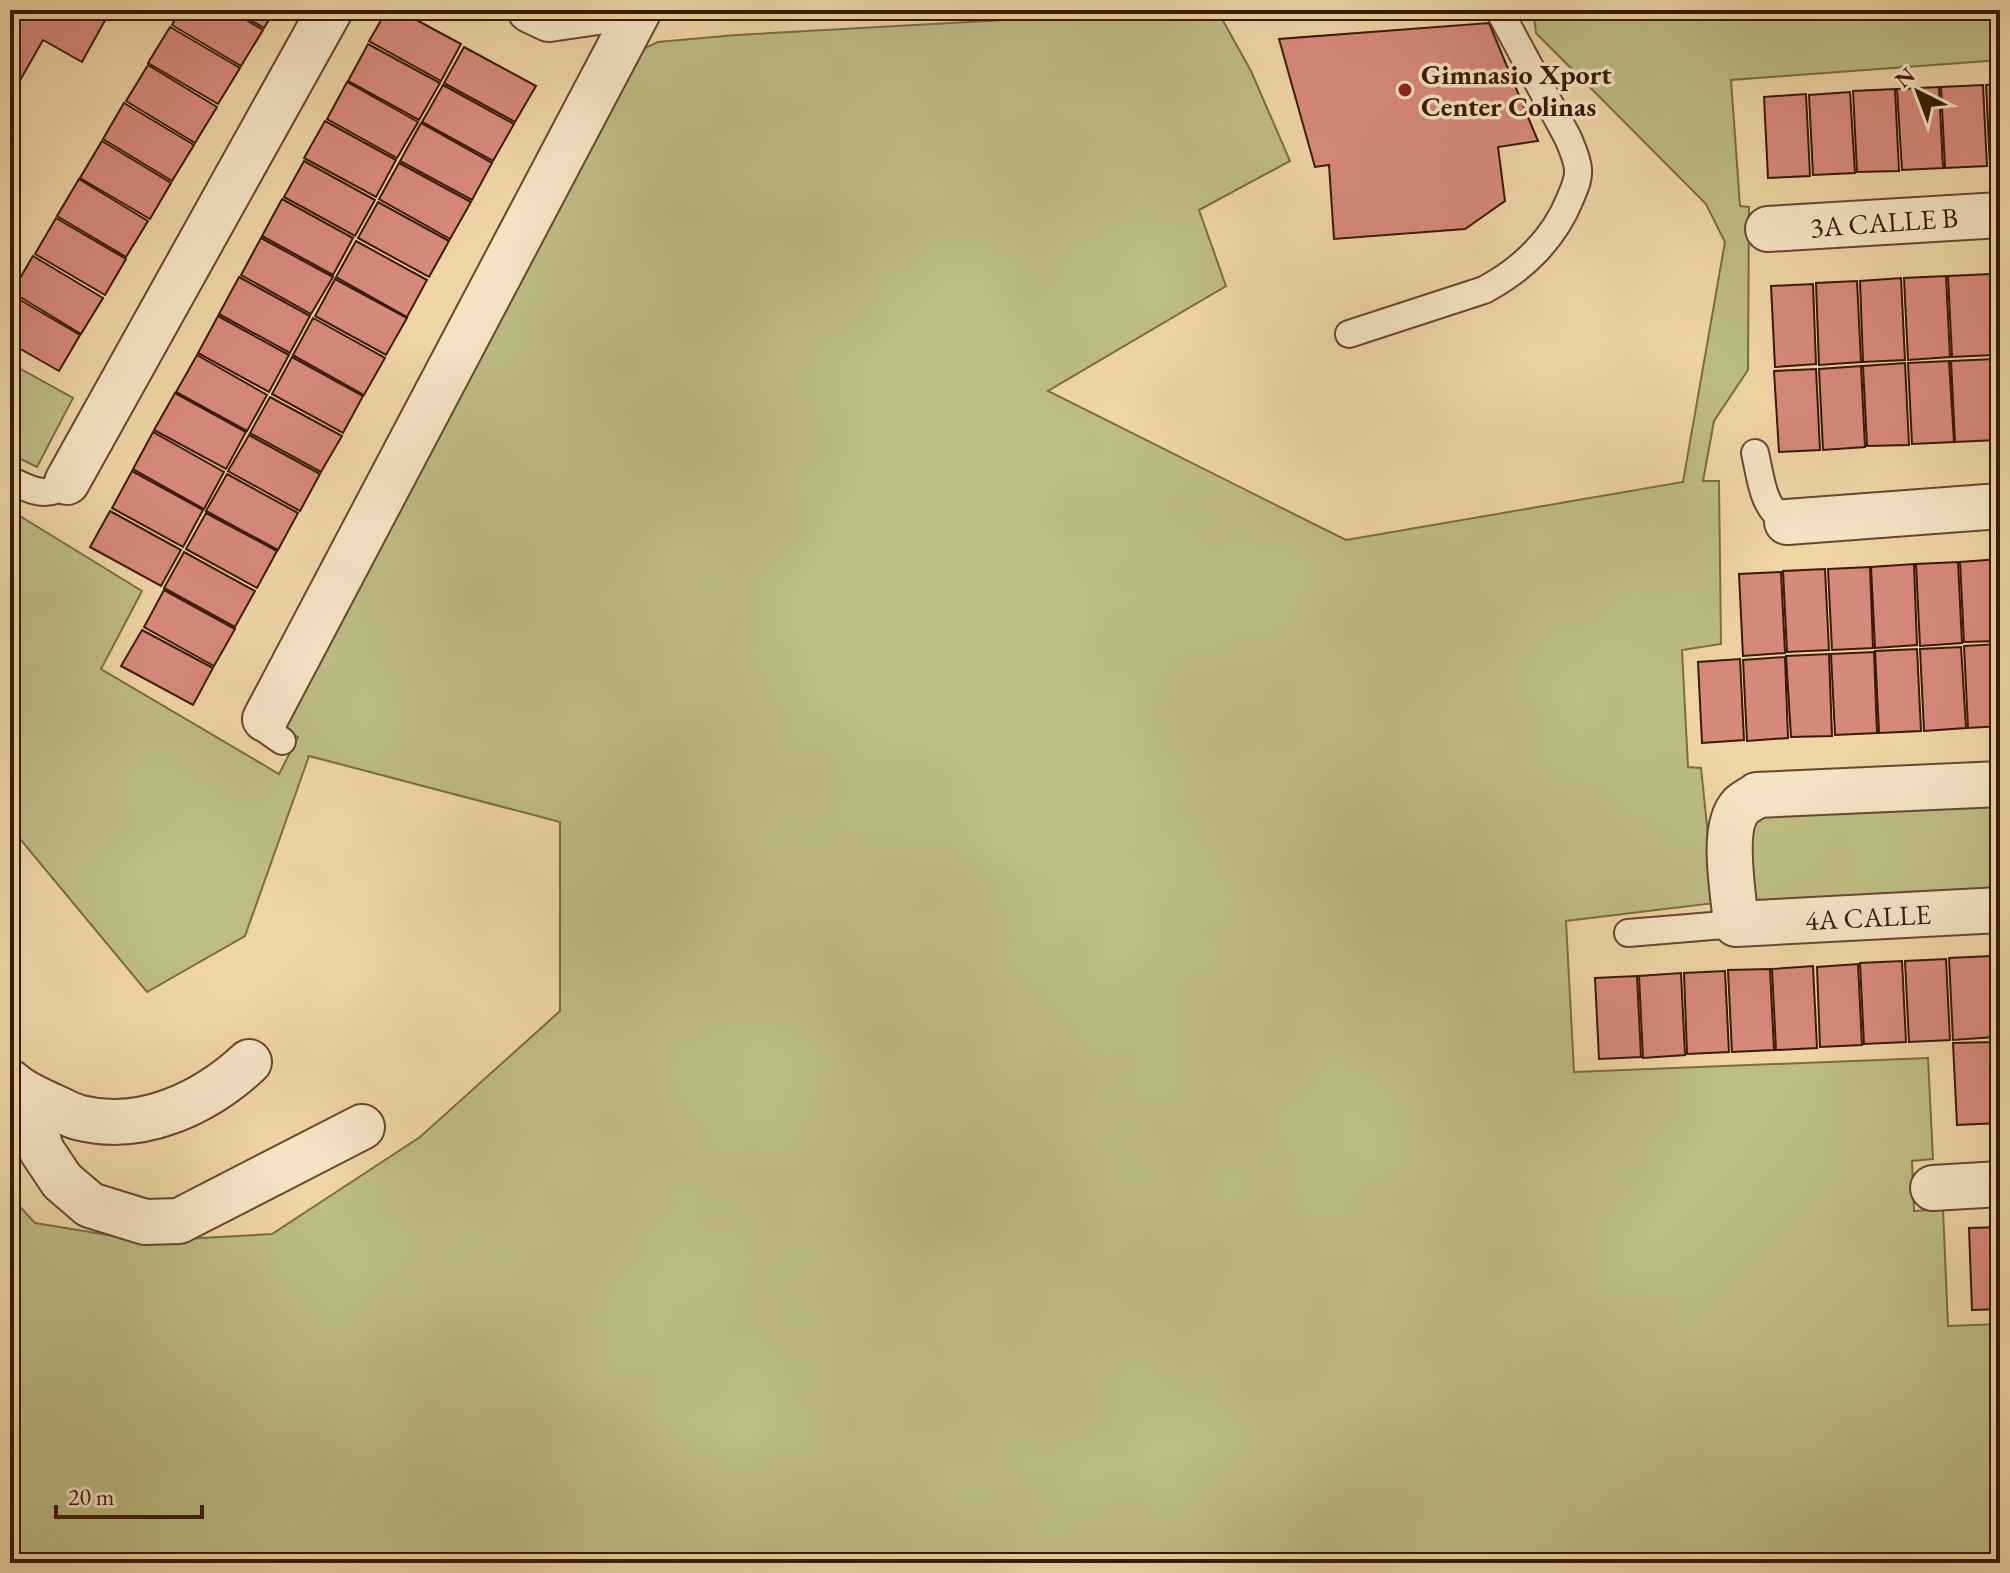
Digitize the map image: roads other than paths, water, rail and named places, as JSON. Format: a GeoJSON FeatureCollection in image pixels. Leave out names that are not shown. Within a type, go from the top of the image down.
{"type":"FeatureCollection","features":[{"type":"Feature","properties":{"kind":"street"},"geometry":{"type":"LineString","coordinates":[[67,482],[330,10]]}},
{"type":"Feature","properties":{"kind":"street"},"geometry":{"type":"LineString","coordinates":[[544,13],[611,10]]}},
{"type":"Feature","properties":{"kind":"street"},"geometry":{"type":"LineString","coordinates":[[273,730],[639,10]]}},
{"type":"Feature","properties":{"kind":"street","name":"3A CALLE B"},"geometry":{"type":"LineString","coordinates":[[1768,229],[2000,215]]}},
{"type":"Feature","properties":{"kind":"street"},"geometry":{"type":"LineString","coordinates":[[1787,522],[2000,506]]}},
{"type":"Feature","properties":{"kind":"street"},"geometry":{"type":"LineString","coordinates":[[1736,924],[1729,840],[1732,821],[1740,807],[1757,795],[2000,784]]}},
{"type":"Feature","properties":{"kind":"street","name":"4A CALLE"},"geometry":{"type":"LineString","coordinates":[[1736,924],[2000,910]]}},
{"type":"Feature","properties":{"kind":"street"},"geometry":{"type":"LineString","coordinates":[[16,1087],[81,1118],[131,1122],[183,1108],[228,1081],[249,1062]]}},
{"type":"Feature","properties":{"kind":"street"},"geometry":{"type":"LineString","coordinates":[[16,1087],[42,1151],[62,1181],[90,1205],[145,1222],[179,1221],[362,1127]]}},
{"type":"Feature","properties":{"kind":"street"},"geometry":{"type":"LineString","coordinates":[[1933,1188],[2000,1184]]}},
{"type":"Feature","properties":{"kind":"lane"},"geometry":{"type":"LineString","coordinates":[[1349,334],[1484,290],[1504,279],[1540,247],[1563,217],[1577,183],[1576,159],[1568,138],[1499,10]]}},
{"type":"Feature","properties":{"kind":"lane"},"geometry":{"type":"LineString","coordinates":[[1755,453],[1771,510],[1787,522]]}},
{"type":"Feature","properties":{"kind":"lane"},"geometry":{"type":"LineString","coordinates":[[10,480],[33,491],[48,493],[60,489],[67,482]]}},
{"type":"Feature","properties":{"kind":"lane"},"geometry":{"type":"LineString","coordinates":[[1628,933],[1736,924]]}},
{"type":"Feature","properties":{"kind":"place","name":"Gimnasio Xport Center Colinas"},"geometry":{"type":"Point","coordinates":[1405,90]}}]}
